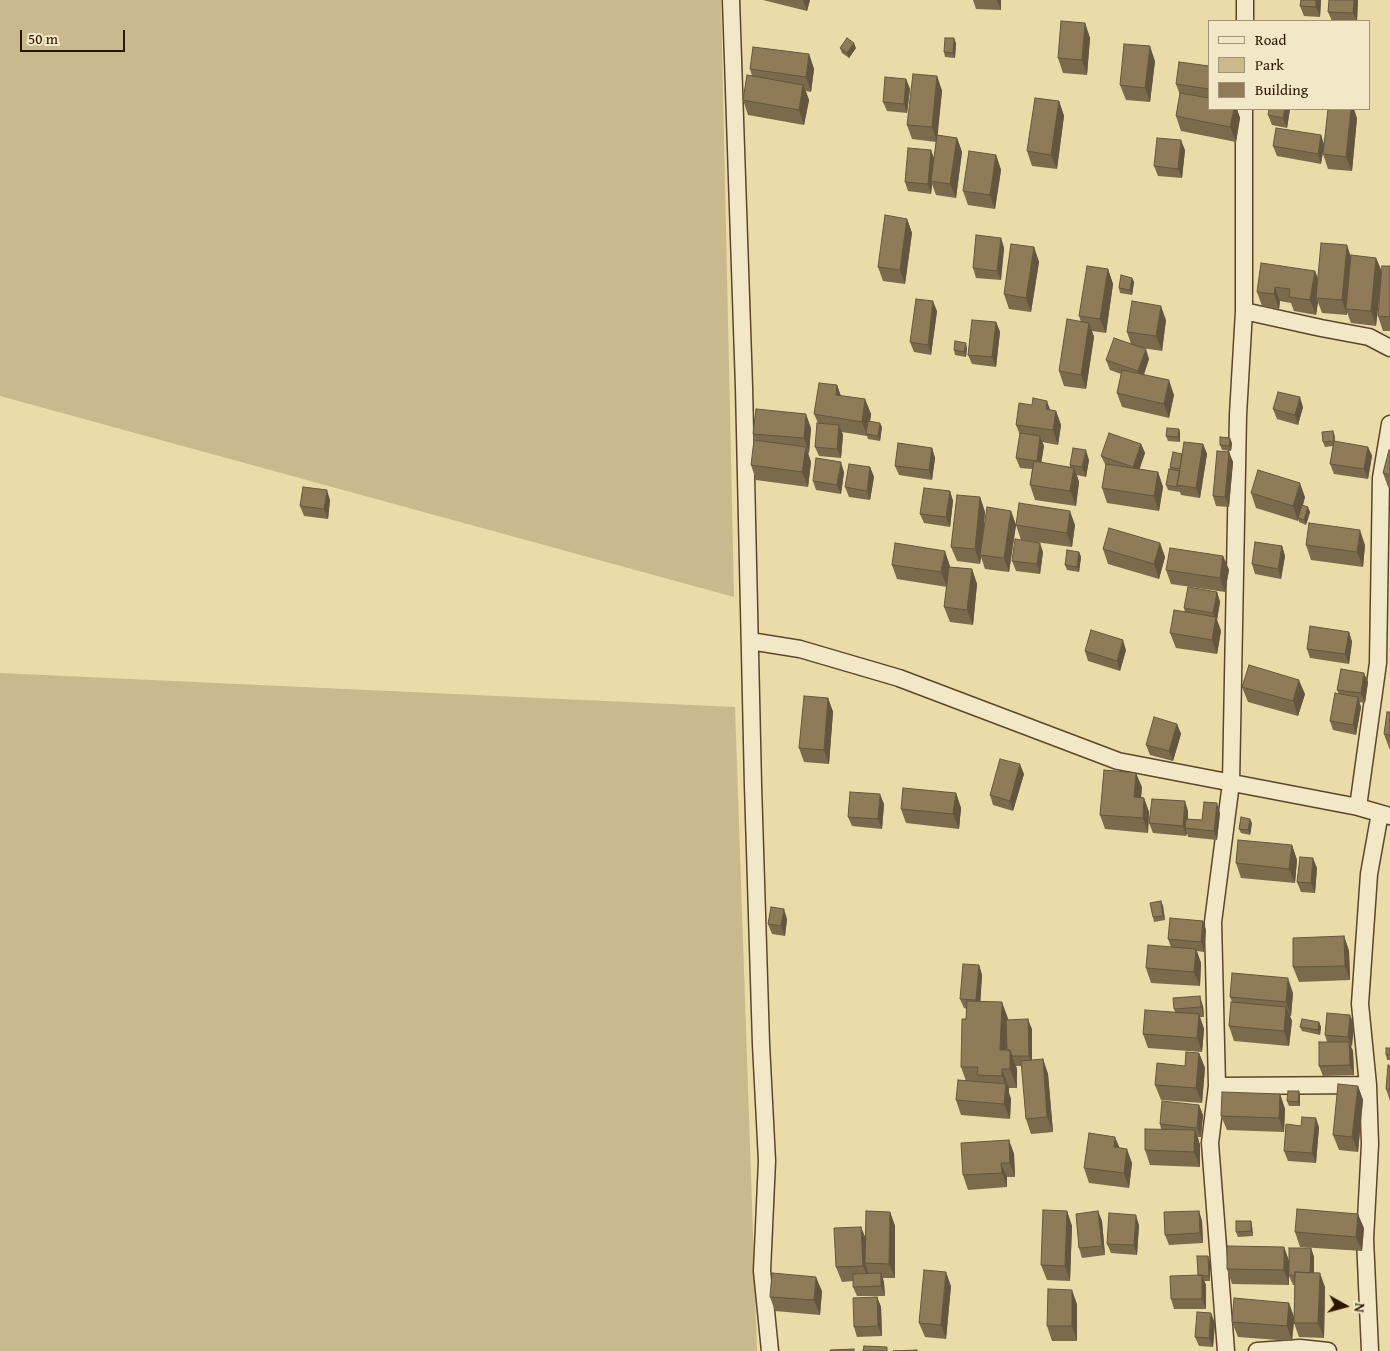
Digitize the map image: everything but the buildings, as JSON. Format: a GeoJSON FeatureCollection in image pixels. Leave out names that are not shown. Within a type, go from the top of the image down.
{"type":"FeatureCollection","features":[{"type":"Feature","properties":{"kind":"street"},"geometry":{"type":"LineString","coordinates":[[731,0],[744,387],[760,1034],[767,1161],[762,1271],[770,1351]]}},
{"type":"Feature","properties":{"kind":"street"},"geometry":{"type":"LineString","coordinates":[[1244,20],[1245,0]]}},
{"type":"Feature","properties":{"kind":"street"},"geometry":{"type":"LineString","coordinates":[[1226,1351],[1210,1142],[1217,1086],[1213,922],[1231,783],[1238,415],[1244,311],[1244,110]]}},
{"type":"Feature","properties":{"kind":"street"},"geometry":{"type":"LineString","coordinates":[[1244,311],[1369,337],[1390,348]]}},
{"type":"Feature","properties":{"kind":"street"},"geometry":{"type":"LineString","coordinates":[[1358,807],[1378,663],[1381,478],[1390,424]]}},
{"type":"Feature","properties":{"kind":"street"},"geometry":{"type":"LineString","coordinates":[[750,641],[800,649],[900,678],[1118,761],[1358,807],[1385,815],[1368,874],[1360,1004],[1368,1085],[1370,1144],[1365,1238],[1370,1351]]}},
{"type":"Feature","properties":{"kind":"street"},"geometry":{"type":"LineString","coordinates":[[1217,1086],[1368,1085]]}},
{"type":"Feature","properties":{"kind":"street"},"geometry":{"type":"LineString","coordinates":[[1257,1351],[1300,1348],[1328,1351]]}},
{"type":"Feature","properties":{"kind":"green space"},"geometry":{"type":"Polygon","coordinates":[[[0,0],[721,0],[734,597],[0,396],[0,0]]]}},
{"type":"Feature","properties":{"kind":"green space"},"geometry":{"type":"Polygon","coordinates":[[[0,673],[735,707],[757,1351],[0,1351],[0,673]]]}}]}
